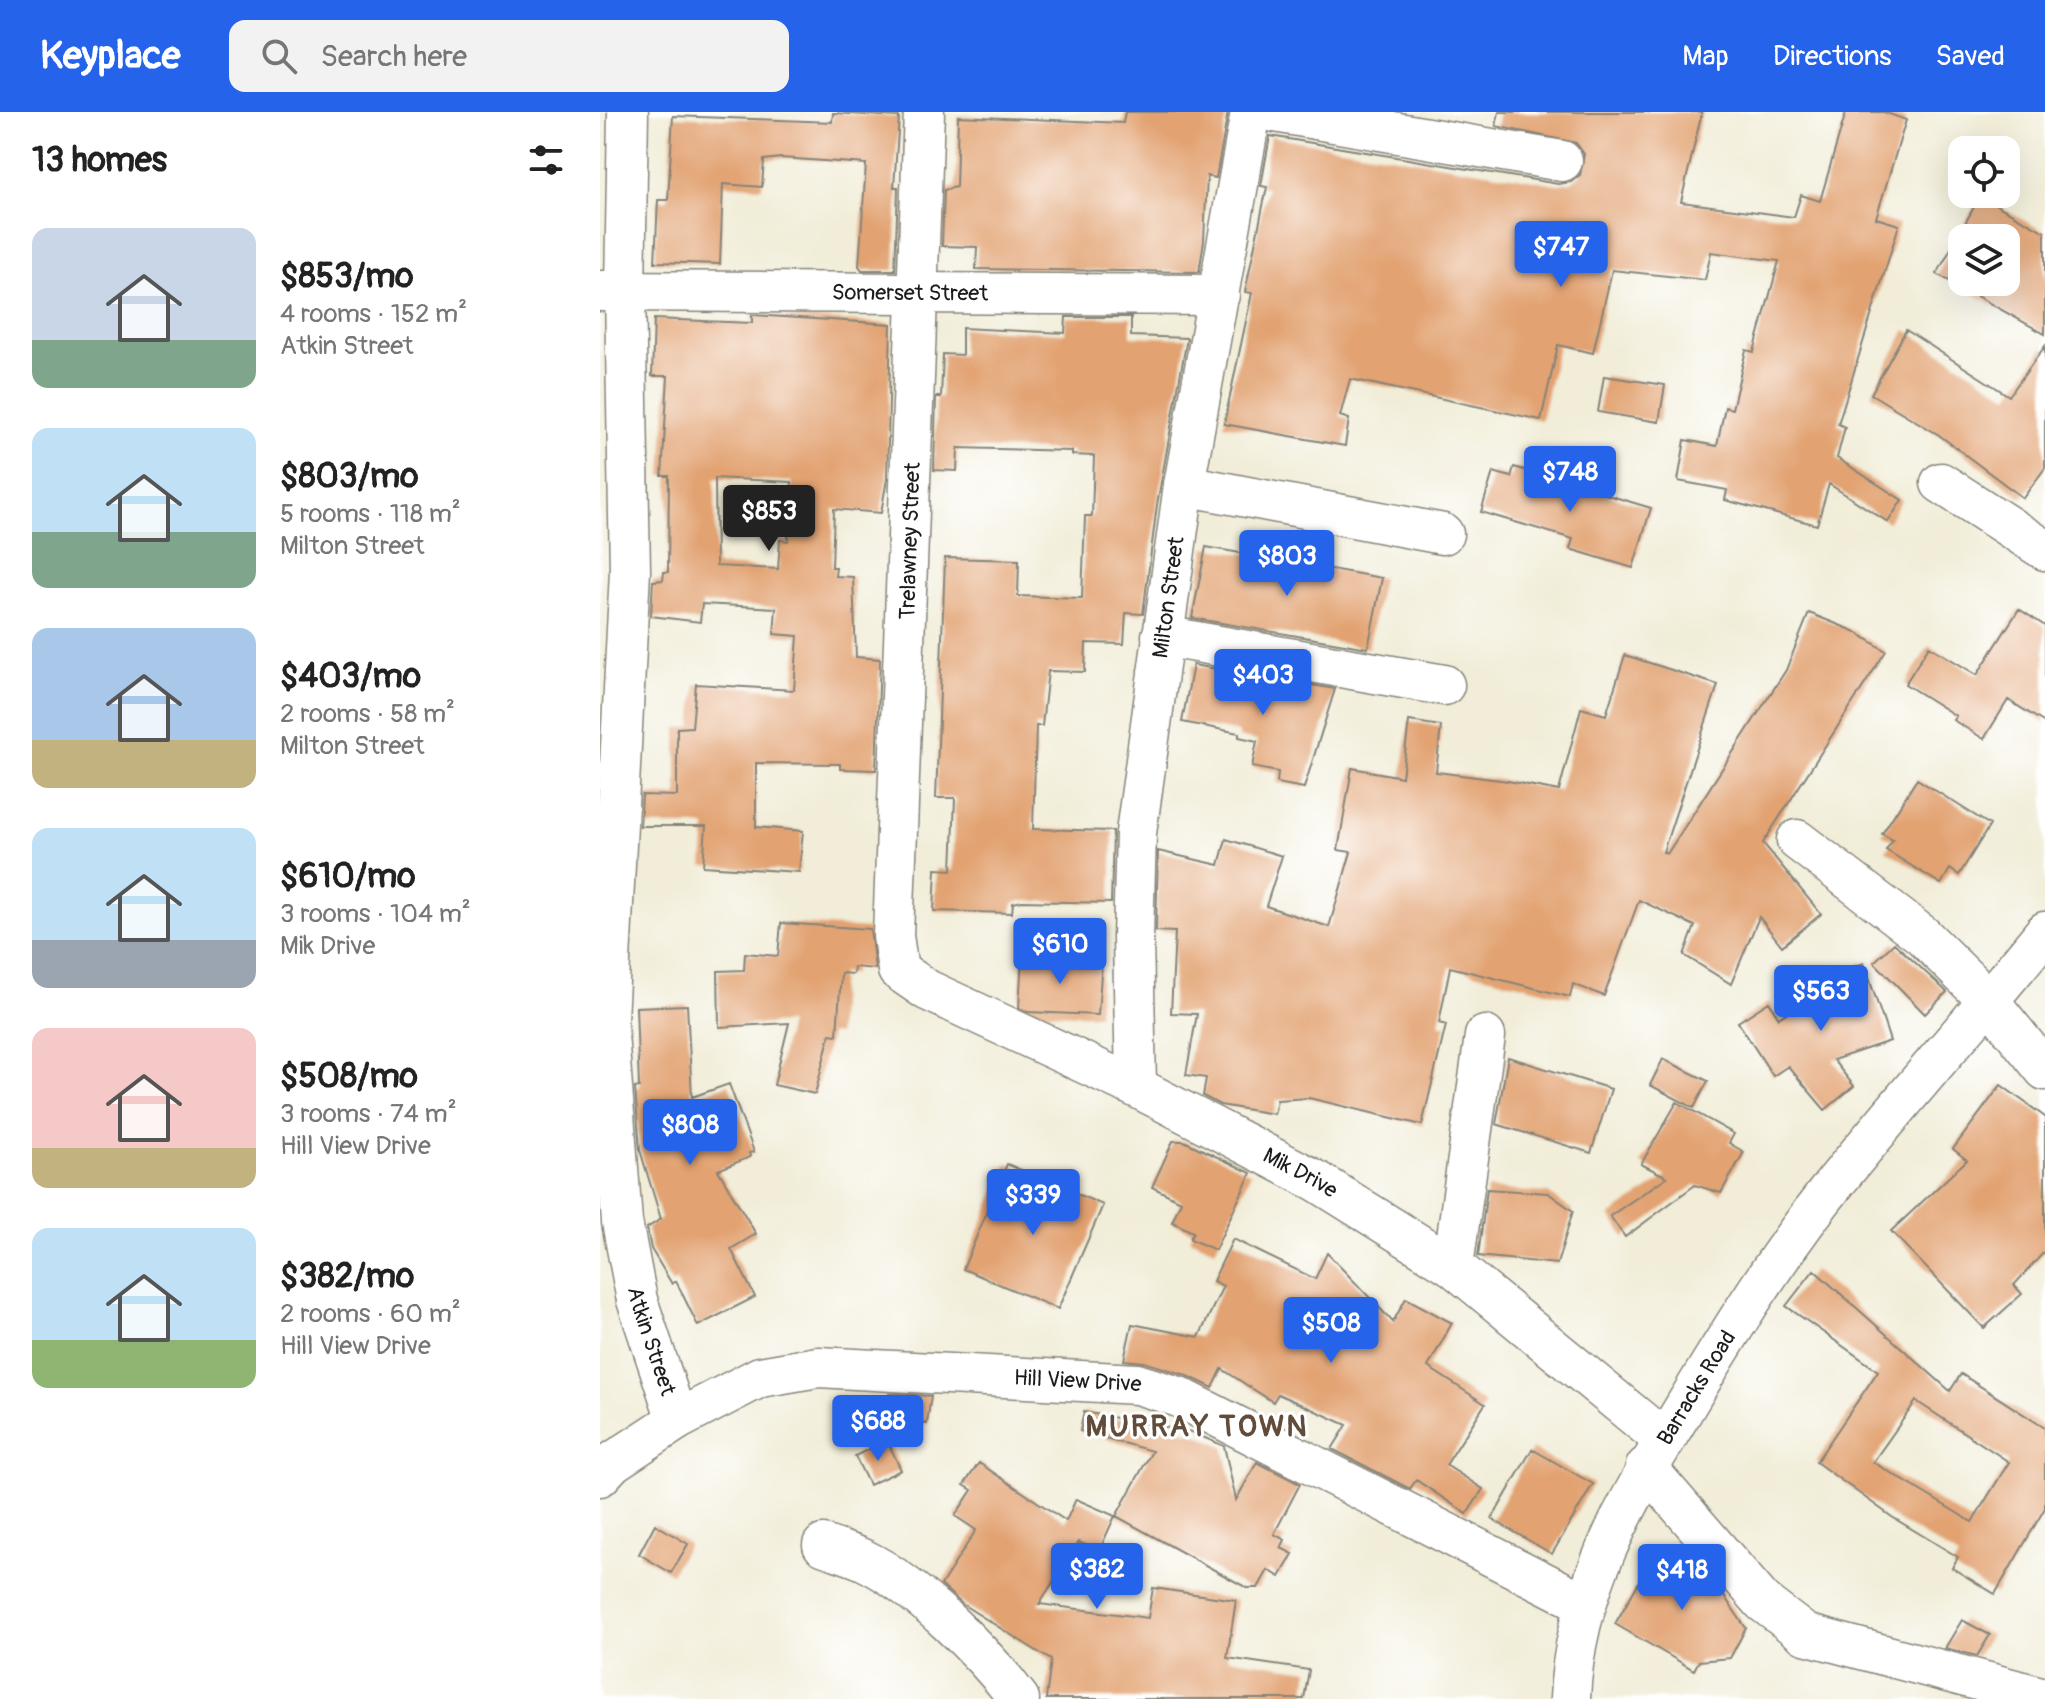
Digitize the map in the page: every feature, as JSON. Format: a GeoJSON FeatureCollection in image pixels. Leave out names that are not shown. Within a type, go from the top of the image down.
{"type":"FeatureCollection","features":[{"type":"Feature","properties":{"kind":"street","name":"Atkin Street"},"geometry":{"type":"LineString","coordinates":[[628,112],[613,290],[630,571],[604,1021],[622,1222],[637,1300],[677,1420]]}},
{"type":"Feature","properties":{"kind":"street","name":"Trelawney Street"},"geometry":{"type":"LineString","coordinates":[[898,970],[893,936],[920,291],[924,112]]}},
{"type":"Feature","properties":{"kind":"street","name":"Milton Street"},"geometry":{"type":"LineString","coordinates":[[1136,1087],[1133,937],[1136,833],[1184,485],[1251,112]]}},
{"type":"Feature","properties":{"kind":"street"},"geometry":{"type":"LineString","coordinates":[[1275,112],[1562,161]]}},
{"type":"Feature","properties":{"kind":"street","name":"Somerset Street"},"geometry":{"type":"LineString","coordinates":[[613,290],[1219,295]]}},
{"type":"Feature","properties":{"kind":"street"},"geometry":{"type":"LineString","coordinates":[[1941,483],[2045,550]]}},
{"type":"Feature","properties":{"kind":"street"},"geometry":{"type":"LineString","coordinates":[[1184,485],[1443,534]]}},
{"type":"Feature","properties":{"kind":"street"},"geometry":{"type":"LineString","coordinates":[[1162,636],[1444,685]]}},
{"type":"Feature","properties":{"kind":"street"},"geometry":{"type":"LineString","coordinates":[[1797,840],[1922,935],[1989,1001],[2045,1070]]}},
{"type":"Feature","properties":{"kind":"street","name":"Barracks Road"},"geometry":{"type":"LineString","coordinates":[[2045,932],[1829,1192],[1746,1304],[1655,1453],[1763,1602],[1805,1634],[2045,1698]]}},
{"type":"Feature","properties":{"kind":"street","name":"Mik Drive"},"geometry":{"type":"LineString","coordinates":[[898,970],[927,990],[1136,1087],[1304,1174],[1453,1266],[1655,1453]]}},
{"type":"Feature","properties":{"kind":"street"},"geometry":{"type":"LineString","coordinates":[[1453,1266],[1485,1036]]}},
{"type":"Feature","properties":{"kind":"street","name":"Hill View Drive"},"geometry":{"type":"LineString","coordinates":[[600,1476],[613,1462],[677,1420],[760,1377],[818,1367],[1137,1384],[1179,1397],[1584,1603]]}},
{"type":"Feature","properties":{"kind":"street"},"geometry":{"type":"LineString","coordinates":[[1570,1699],[1571,1673],[1584,1603],[1605,1546],[1655,1453]]}},
{"type":"Feature","properties":{"kind":"street"},"geometry":{"type":"LineString","coordinates":[[823,1545],[864,1560],[895,1579],[996,1668],[1019,1699]]}},
{"type":"Feature","properties":{"kind":"building"},"geometry":{"type":"Polygon","coordinates":[[[1125,112],[1228,112],[1216,178],[1207,176],[1204,241],[1199,272],[976,269],[977,247],[942,246],[944,190],[956,187],[958,116],[1123,123],[1125,112]]]}},
{"type":"Feature","properties":{"kind":"building"},"geometry":{"type":"Polygon","coordinates":[[[1499,112],[1702,112],[1681,202],[1794,217],[1801,195],[1820,201],[1846,112],[1884,112],[1906,120],[1876,218],[1899,225],[1838,424],[1845,427],[1837,458],[1902,500],[1888,522],[1829,484],[1817,525],[1725,500],[1727,490],[1678,481],[1685,440],[1717,446],[1725,407],[1732,409],[1746,350],[1754,352],[1779,261],[1711,252],[1705,280],[1612,270],[1593,353],[1558,345],[1541,420],[1350,379],[1340,416],[1349,419],[1345,446],[1224,424],[1252,293],[1245,292],[1267,187],[1261,186],[1270,136],[1558,184],[1571,182],[1580,175],[1584,154],[1576,143],[1496,126],[1499,112]]]}},
{"type":"Feature","properties":{"kind":"building"},"geometry":{"type":"Polygon","coordinates":[[[833,113],[899,117],[894,187],[898,187],[895,270],[862,270],[859,266],[866,164],[781,158],[764,160],[762,187],[723,184],[720,264],[655,262],[658,200],[668,200],[673,116],[832,122],[833,113]]]}},
{"type":"Feature","properties":{"kind":"building"},"geometry":{"type":"Polygon","coordinates":[[[1973,208],[2002,208],[2045,232],[2045,334],[1977,296],[2020,296],[2020,224],[1965,224],[1973,208]]]}},
{"type":"Feature","properties":{"kind":"building"},"geometry":{"type":"Polygon","coordinates":[[[1948,254],[1948,280],[1937,274],[1948,254]]]}},
{"type":"Feature","properties":{"kind":"building"},"geometry":{"type":"Polygon","coordinates":[[[752,315],[891,324],[887,479],[881,513],[834,509],[832,567],[836,567],[835,576],[853,577],[856,657],[880,659],[876,770],[840,769],[840,764],[756,763],[756,827],[803,831],[799,872],[703,866],[706,826],[640,826],[642,795],[677,796],[677,728],[692,727],[696,684],[794,690],[798,636],[774,634],[776,608],[702,604],[700,622],[651,616],[653,581],[663,580],[664,572],[668,572],[669,476],[662,476],[668,376],[652,376],[654,319],[752,323],[752,315]],[[715,478],[716,566],[778,569],[780,540],[788,541],[792,482],[715,478]]]}},
{"type":"Feature","properties":{"kind":"building"},"geometry":{"type":"Polygon","coordinates":[[[1066,317],[1131,317],[1131,336],[1187,338],[1157,505],[1143,614],[1126,613],[1124,644],[1086,643],[1085,672],[1048,671],[1042,726],[1036,726],[1033,829],[1113,831],[1111,903],[1022,901],[1013,903],[1012,913],[934,911],[936,869],[952,870],[955,798],[936,798],[945,558],[1019,560],[1018,596],[1082,598],[1085,516],[1092,516],[1094,456],[1072,455],[1072,451],[958,448],[957,471],[934,470],[936,397],[941,397],[943,354],[962,355],[962,328],[1065,333],[1066,317]]]}},
{"type":"Feature","properties":{"kind":"building"},"geometry":{"type":"Polygon","coordinates":[[[1906,330],[2009,396],[2045,346],[2045,468],[2023,498],[1939,435],[1871,394],[1906,330]]]}},
{"type":"Feature","properties":{"kind":"building"},"geometry":{"type":"Polygon","coordinates":[[[1604,376],[1665,385],[1659,422],[1598,412],[1604,376]]]}},
{"type":"Feature","properties":{"kind":"building"},"geometry":{"type":"Polygon","coordinates":[[[1514,467],[1651,508],[1633,568],[1570,549],[1573,539],[1481,512],[1493,472],[1511,477],[1514,467]]]}},
{"type":"Feature","properties":{"kind":"building"},"geometry":{"type":"Polygon","coordinates":[[[1206,547],[1382,578],[1368,648],[1192,618],[1206,547]]]}},
{"type":"Feature","properties":{"kind":"building"},"geometry":{"type":"Polygon","coordinates":[[[2019,609],[2045,626],[2045,723],[2008,700],[1984,739],[1953,720],[1956,716],[1905,684],[1929,646],[1977,675],[2019,609]]]}},
{"type":"Feature","properties":{"kind":"building"},"geometry":{"type":"Polygon","coordinates":[[[1809,613],[1854,631],[1886,651],[1763,843],[1821,914],[1782,946],[1759,917],[1731,984],[1684,955],[1695,926],[1639,900],[1604,996],[1573,984],[1570,997],[1450,967],[1439,1023],[1446,1025],[1422,1125],[1309,1098],[1277,1100],[1274,1114],[1220,1105],[1203,1096],[1206,1078],[1186,1075],[1197,1014],[1171,1013],[1175,932],[1156,931],[1158,851],[1219,865],[1226,839],[1282,856],[1266,906],[1329,927],[1351,852],[1338,850],[1352,768],[1402,777],[1409,721],[1441,726],[1436,772],[1559,791],[1581,708],[1606,715],[1625,655],[1718,685],[1663,852],[1667,854],[1786,670],[1809,613]]]}},
{"type":"Feature","properties":{"kind":"building"},"geometry":{"type":"Polygon","coordinates":[[[1193,665],[1335,689],[1304,788],[1277,783],[1278,772],[1252,767],[1257,741],[1239,737],[1239,733],[1182,722],[1193,665]]]}},
{"type":"Feature","properties":{"kind":"building"},"geometry":{"type":"Polygon","coordinates":[[[1917,779],[1990,825],[1959,875],[1950,869],[1941,884],[1886,850],[1893,840],[1882,834],[1917,779]]]}},
{"type":"Feature","properties":{"kind":"building"},"geometry":{"type":"Polygon","coordinates":[[[781,923],[870,929],[875,969],[854,967],[853,974],[841,973],[837,1035],[830,1034],[815,1094],[774,1085],[789,1023],[719,1027],[718,971],[744,970],[745,953],[778,956],[781,923]]]}},
{"type":"Feature","properties":{"kind":"building"},"geometry":{"type":"Polygon","coordinates":[[[1894,943],[1947,992],[1925,1014],[1874,962],[1894,943]]]}},
{"type":"Feature","properties":{"kind":"building"},"geometry":{"type":"Polygon","coordinates":[[[1022,956],[1102,960],[1098,1015],[1028,1012],[1019,1008],[1022,956]]]}},
{"type":"Feature","properties":{"kind":"building"},"geometry":{"type":"Polygon","coordinates":[[[1864,963],[1890,1041],[1833,1060],[1854,1086],[1825,1110],[1788,1066],[1773,1076],[1738,1022],[1769,1002],[1779,1018],[1818,990],[1814,980],[1864,963]]]}},
{"type":"Feature","properties":{"kind":"building"},"geometry":{"type":"Polygon","coordinates":[[[687,1005],[692,1097],[729,1084],[754,1152],[749,1153],[750,1157],[718,1170],[756,1234],[731,1249],[755,1297],[698,1326],[676,1281],[672,1284],[651,1249],[647,1228],[661,1219],[640,1150],[635,1088],[639,1087],[636,1007],[687,1005]]]}},
{"type":"Feature","properties":{"kind":"building"},"geometry":{"type":"Polygon","coordinates":[[[1508,1057],[1611,1089],[1591,1153],[1496,1124],[1508,1057]]]}},
{"type":"Feature","properties":{"kind":"building"},"geometry":{"type":"Polygon","coordinates":[[[1663,1059],[1708,1081],[1694,1108],[1650,1085],[1663,1059]]]}},
{"type":"Feature","properties":{"kind":"building"},"geometry":{"type":"Polygon","coordinates":[[[2001,1085],[2045,1117],[2045,1251],[2014,1285],[2022,1294],[1984,1328],[1891,1231],[1967,1160],[1953,1149],[2001,1085]]]}},
{"type":"Feature","properties":{"kind":"building"},"geometry":{"type":"Polygon","coordinates":[[[1677,1102],[1734,1134],[1729,1143],[1744,1152],[1721,1193],[1695,1185],[1625,1237],[1610,1216],[1667,1177],[1641,1164],[1677,1102]]]}},
{"type":"Feature","properties":{"kind":"building"},"geometry":{"type":"Polygon","coordinates":[[[1173,1141],[1184,1141],[1251,1173],[1215,1250],[1190,1239],[1193,1232],[1172,1222],[1181,1201],[1152,1187],[1173,1141]]]}},
{"type":"Feature","properties":{"kind":"building"},"geometry":{"type":"Polygon","coordinates":[[[1007,1164],[1103,1205],[1058,1309],[963,1269],[1007,1164]]]}},
{"type":"Feature","properties":{"kind":"building"},"geometry":{"type":"Polygon","coordinates":[[[1487,1189],[1548,1193],[1573,1211],[1557,1264],[1478,1256],[1487,1189]]]}},
{"type":"Feature","properties":{"kind":"building"},"geometry":{"type":"Polygon","coordinates":[[[1233,1239],[1315,1279],[1327,1253],[1393,1322],[1406,1298],[1452,1323],[1428,1367],[1485,1404],[1446,1465],[1483,1489],[1467,1514],[1416,1480],[1410,1489],[1332,1449],[1347,1425],[1278,1394],[1273,1402],[1222,1369],[1213,1388],[1186,1375],[1144,1362],[1124,1360],[1132,1324],[1199,1337],[1223,1286],[1213,1281],[1233,1239]]]}},
{"type":"Feature","properties":{"kind":"building"},"geometry":{"type":"Polygon","coordinates":[[[1814,1270],[1950,1391],[1961,1374],[2045,1428],[2045,1508],[1995,1594],[1952,1568],[1958,1557],[1892,1517],[1816,1462],[1878,1371],[1786,1306],[1814,1270]],[[1916,1401],[1873,1462],[1972,1522],[2009,1462],[1916,1401]]]}},
{"type":"Feature","properties":{"kind":"building"},"geometry":{"type":"Polygon","coordinates":[[[889,1394],[931,1396],[927,1424],[886,1419],[889,1394]]]}},
{"type":"Feature","properties":{"kind":"building"},"geometry":{"type":"Polygon","coordinates":[[[1084,1412],[1191,1432],[1224,1446],[1236,1500],[1257,1462],[1300,1484],[1274,1534],[1285,1540],[1281,1548],[1293,1554],[1280,1577],[1268,1570],[1258,1588],[1247,1588],[1116,1516],[1152,1451],[1080,1431],[1084,1412]]]}},
{"type":"Feature","properties":{"kind":"building"},"geometry":{"type":"Polygon","coordinates":[[[887,1440],[901,1470],[869,1485],[855,1456],[887,1440]]]}},
{"type":"Feature","properties":{"kind":"building"},"geometry":{"type":"Polygon","coordinates":[[[1532,1449],[1593,1484],[1552,1554],[1492,1519],[1532,1449]]]}},
{"type":"Feature","properties":{"kind":"building"},"geometry":{"type":"Polygon","coordinates":[[[979,1463],[1066,1521],[1076,1499],[1115,1516],[1099,1551],[1079,1542],[1039,1604],[1148,1618],[1153,1588],[1236,1600],[1227,1658],[1309,1670],[1304,1699],[1046,1699],[1051,1660],[962,1604],[941,1585],[976,1530],[955,1516],[972,1490],[964,1485],[979,1463]]]}},
{"type":"Feature","properties":{"kind":"building"},"geometry":{"type":"Polygon","coordinates":[[[655,1524],[688,1544],[671,1573],[639,1554],[655,1524]]]}},
{"type":"Feature","properties":{"kind":"building"},"geometry":{"type":"Polygon","coordinates":[[[1660,1545],[1708,1573],[1746,1628],[1730,1658],[1699,1661],[1694,1670],[1615,1624],[1660,1545]]]}},
{"type":"Feature","properties":{"kind":"building"},"geometry":{"type":"Polygon","coordinates":[[[1962,1620],[1990,1635],[1977,1656],[1945,1648],[1962,1620]]]}},
{"type":"Feature","properties":{"kind":"district","name":"MURRAY TOWN"},"geometry":{"type":"Point","coordinates":[1197,1426]}}]}
